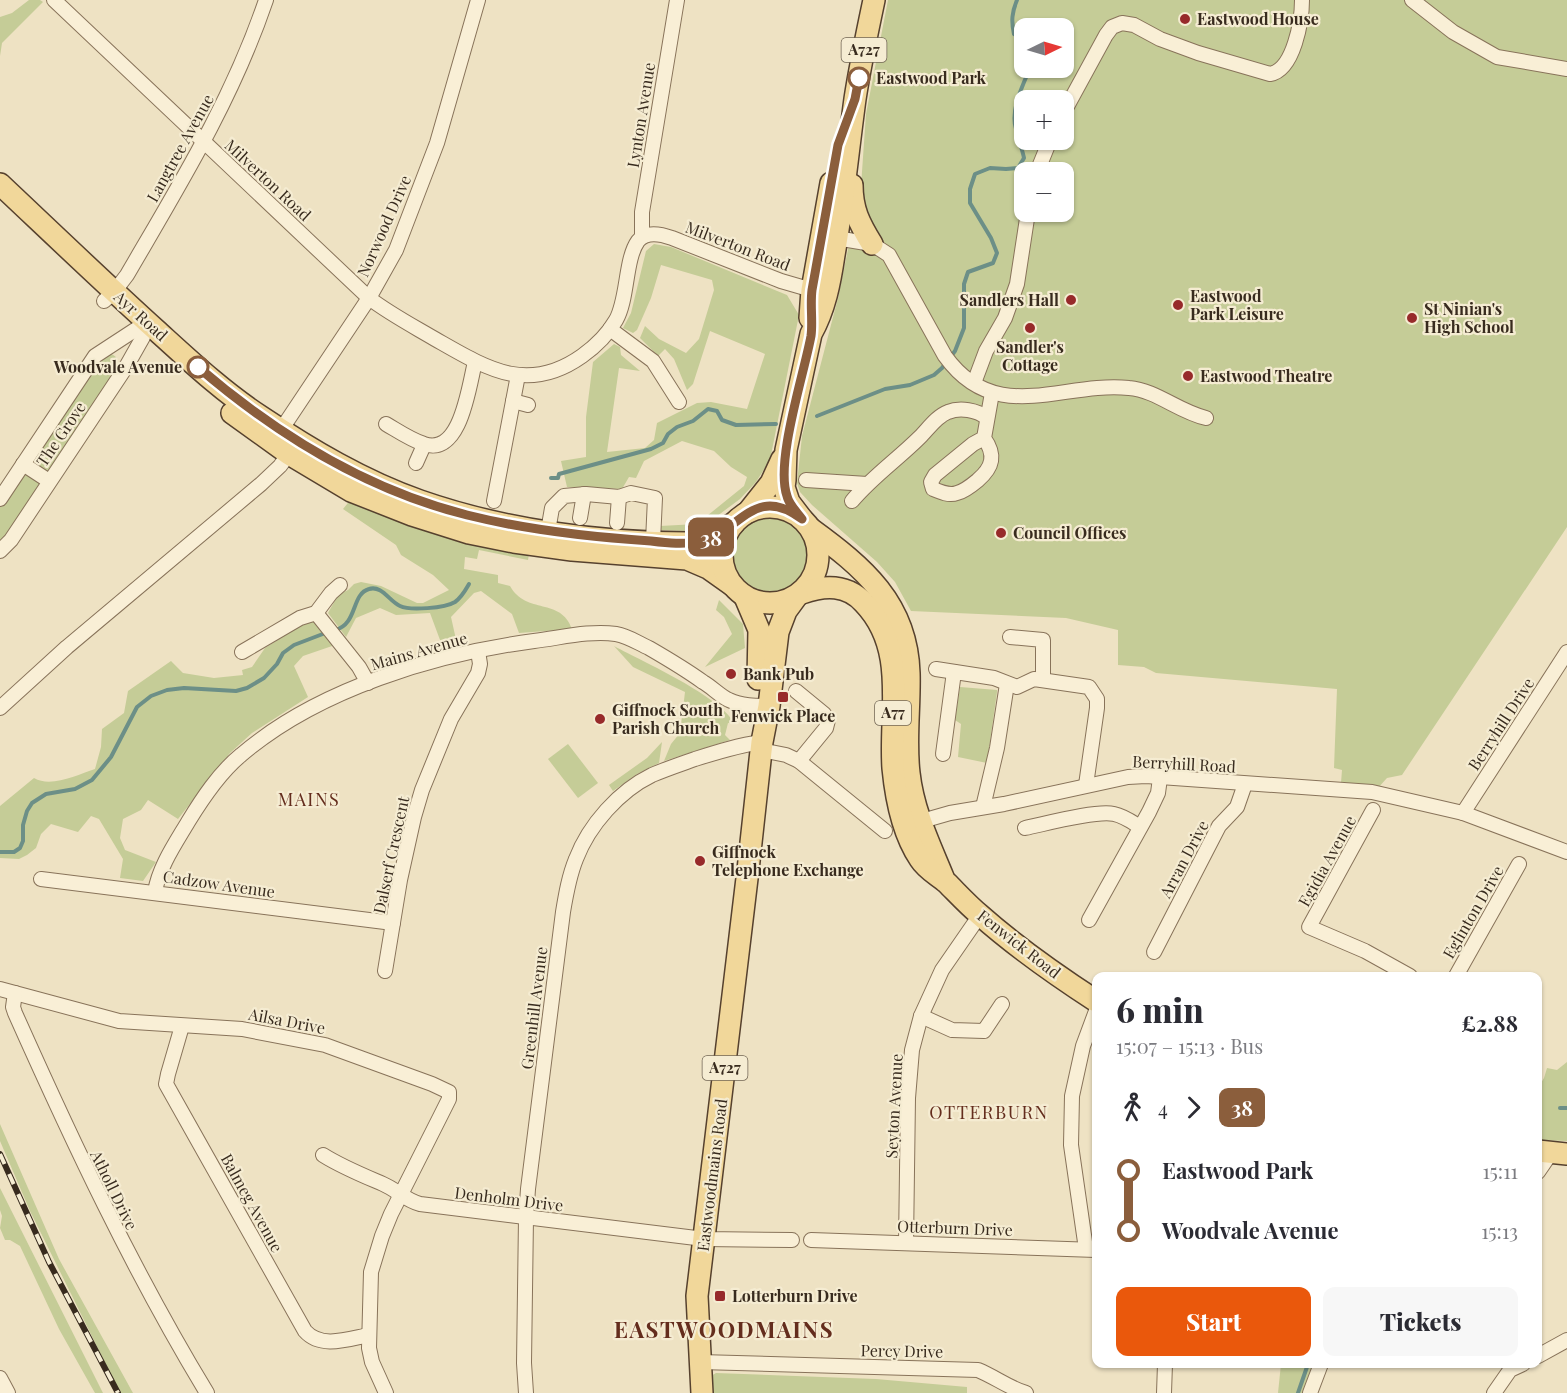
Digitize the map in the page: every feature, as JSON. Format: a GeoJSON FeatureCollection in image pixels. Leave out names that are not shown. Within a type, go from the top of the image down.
{"type":"FeatureCollection","features":[{"type":"Feature","properties":{"kind":"main road","name":"A727"},"geometry":{"type":"LineString","coordinates":[[806,524],[789,502],[786,494],[786,450],[811,333],[812,290],[830,237],[838,145],[855,99],[873,0]]}},
{"type":"Feature","properties":{"kind":"main road"},"geometry":{"type":"LineString","coordinates":[[811,333],[818,321],[824,302],[830,237],[851,133],[855,99]]}},
{"type":"Feature","properties":{"kind":"main road"},"geometry":{"type":"LineString","coordinates":[[851,133],[852,203],[872,243]]}},
{"type":"Feature","properties":{"kind":"main road","name":"Ayr Road"},"geometry":{"type":"LineString","coordinates":[[0,184],[32,223],[214,399],[286,442],[351,491],[412,515],[469,533],[564,549],[687,559],[708,568],[739,591]]}},
{"type":"Feature","properties":{"kind":"main road","name":"Ayr Road"},"geometry":{"type":"LineString","coordinates":[[0,203],[32,223]]}},
{"type":"Feature","properties":{"kind":"main road","name":"Ayr Road"},"geometry":{"type":"LineString","coordinates":[[286,442],[420,501],[465,515],[548,531],[653,542],[688,543],[702,541],[741,517]]}},
{"type":"Feature","properties":{"kind":"main road","name":"A727"},"geometry":{"type":"LineString","coordinates":[[741,517],[771,483],[786,450]]}},
{"type":"Feature","properties":{"kind":"main road"},"geometry":{"type":"LineString","coordinates":[[776,507],[788,510],[806,524],[818,547],[819,561],[814,576],[800,594],[788,601],[771,604],[756,602],[739,591],[725,572],[722,557],[724,541],[741,517],[760,508],[776,507]]}},
{"type":"Feature","properties":{"kind":"main road","name":"Fenwick Road"},"geometry":{"type":"LineString","coordinates":[[806,524],[840,550],[879,588],[890,603],[900,624],[908,659],[909,772],[903,826]]}},
{"type":"Feature","properties":{"kind":"main road","name":"Fenwick Road"},"geometry":{"type":"LineString","coordinates":[[800,594],[827,587],[843,590],[861,600],[874,613],[883,629],[893,665],[893,767],[896,795],[903,826],[920,860],[980,915],[1092,999]]}},
{"type":"Feature","properties":{"kind":"main road","name":"Eastwoodmains Road"},"geometry":{"type":"LineString","coordinates":[[702,1393],[697,1296],[761,746],[763,706],[760,637],[757,622],[739,591]]}},
{"type":"Feature","properties":{"kind":"main road","name":"Eastwoodmains Road"},"geometry":{"type":"LineString","coordinates":[[763,706],[778,632],[786,611],[800,594]]}},
{"type":"Feature","properties":{"kind":"street","name":"Milverton Road"},"geometry":{"type":"LineString","coordinates":[[54,0],[369,298],[388,312],[486,368],[518,375],[538,374],[570,365],[600,342],[610,329],[620,308],[634,247],[642,236],[661,234],[781,281],[812,290]]}},
{"type":"Feature","properties":{"kind":"street","name":"Langtree Avenue"},"geometry":{"type":"LineString","coordinates":[[109,297],[128,275],[204,142],[238,73],[266,0]]}},
{"type":"Feature","properties":{"kind":"street","name":"Norwood Drive"},"geometry":{"type":"LineString","coordinates":[[286,442],[396,250],[436,143],[478,0]]}},
{"type":"Feature","properties":{"kind":"street","name":"Lynton Avenue"},"geometry":{"type":"LineString","coordinates":[[642,236],[642,212],[677,0]]}},
{"type":"Feature","properties":{"kind":"street"},"geometry":{"type":"LineString","coordinates":[[1074,94],[1112,27],[1122,23],[1134,25],[1170,43],[1270,74],[1275,73],[1284,67],[1293,46],[1300,26],[1302,0]]}},
{"type":"Feature","properties":{"kind":"street"},"geometry":{"type":"LineString","coordinates":[[1412,0],[1453,32],[1497,57],[1567,69]]}},
{"type":"Feature","properties":{"kind":"street"},"geometry":{"type":"LineString","coordinates":[[974,383],[986,351],[1005,318],[1017,284],[1026,222]]}},
{"type":"Feature","properties":{"kind":"street"},"geometry":{"type":"LineString","coordinates":[[830,237],[872,243],[889,255],[956,371],[992,393],[1037,397],[1109,388],[1131,388],[1143,391],[1191,414],[1206,418]]}},
{"type":"Feature","properties":{"kind":"street","name":"The Grove"},"geometry":{"type":"LineString","coordinates":[[0,499],[95,356],[141,329]]}},
{"type":"Feature","properties":{"kind":"street","name":"The Grove"},"geometry":{"type":"LineString","coordinates":[[0,551],[10,540],[106,398],[141,329]]}},
{"type":"Feature","properties":{"kind":"street"},"geometry":{"type":"LineString","coordinates":[[610,329],[653,361],[679,402]]}},
{"type":"Feature","properties":{"kind":"street"},"geometry":{"type":"LineString","coordinates":[[386,424],[424,445],[434,446],[453,435],[460,420],[475,362]]}},
{"type":"Feature","properties":{"kind":"street"},"geometry":{"type":"LineString","coordinates":[[494,501],[518,375]]}},
{"type":"Feature","properties":{"kind":"street"},"geometry":{"type":"LineString","coordinates":[[984,438],[973,444],[935,475],[932,482],[933,489],[942,493],[957,493],[970,486],[991,466],[992,455],[984,438],[992,393]]}},
{"type":"Feature","properties":{"kind":"street"},"geometry":{"type":"LineString","coordinates":[[513,401],[528,405]]}},
{"type":"Feature","properties":{"kind":"street"},"geometry":{"type":"LineString","coordinates":[[852,501],[867,484],[896,460],[943,414],[958,410],[980,412],[987,418]]}},
{"type":"Feature","properties":{"kind":"street"},"geometry":{"type":"LineString","coordinates":[[0,708],[67,647],[261,484],[286,442]]}},
{"type":"Feature","properties":{"kind":"street"},"geometry":{"type":"LineString","coordinates":[[416,463],[424,445]]}},
{"type":"Feature","properties":{"kind":"street","name":"The Grove"},"geometry":{"type":"LineString","coordinates":[[23,464],[49,481]]}},
{"type":"Feature","properties":{"kind":"street"},"geometry":{"type":"LineString","coordinates":[[806,480],[867,484]]}},
{"type":"Feature","properties":{"kind":"street"},"geometry":{"type":"LineString","coordinates":[[564,549],[548,531],[552,507],[564,496],[584,494],[619,497],[631,493],[655,498],[653,542]]}},
{"type":"Feature","properties":{"kind":"street"},"geometry":{"type":"LineString","coordinates":[[580,518],[584,494]]}},
{"type":"Feature","properties":{"kind":"street"},"geometry":{"type":"LineString","coordinates":[[617,523],[619,497]]}},
{"type":"Feature","properties":{"kind":"street"},"geometry":{"type":"LineString","coordinates":[[242,652],[300,618],[316,613],[340,585]]}},
{"type":"Feature","properties":{"kind":"street"},"geometry":{"type":"LineString","coordinates":[[316,613],[359,667],[368,683]]}},
{"type":"Feature","properties":{"kind":"street","name":"Mains Avenue"},"geometry":{"type":"LineString","coordinates":[[155,892],[157,882],[178,838],[226,769],[259,741],[329,698],[444,658],[586,635],[619,634],[675,662],[729,700],[763,706]]}},
{"type":"Feature","properties":{"kind":"street"},"geometry":{"type":"LineString","coordinates":[[1010,637],[1043,640],[1042,680]]}},
{"type":"Feature","properties":{"kind":"street","name":"Dalserf Crescent"},"geometry":{"type":"LineString","coordinates":[[385,971],[407,846],[422,790],[451,719],[478,673],[480,664],[478,651]]}},
{"type":"Feature","properties":{"kind":"street","name":"Berryhill Drive"},"geometry":{"type":"LineString","coordinates":[[1463,813],[1567,652]]}},
{"type":"Feature","properties":{"kind":"street"},"geometry":{"type":"LineString","coordinates":[[936,669],[994,678],[1017,687],[1034,679],[1089,687],[1097,699],[1086,785]]}},
{"type":"Feature","properties":{"kind":"street"},"geometry":{"type":"LineString","coordinates":[[943,754],[954,672]]}},
{"type":"Feature","properties":{"kind":"street"},"geometry":{"type":"LineString","coordinates":[[983,807],[997,748],[1007,684]]}},
{"type":"Feature","properties":{"kind":"street"},"geometry":{"type":"LineString","coordinates":[[796,691],[828,720],[826,728],[799,760]]}},
{"type":"Feature","properties":{"kind":"street","name":"Greenhill Avenue"},"geometry":{"type":"LineString","coordinates":[[526,1393],[524,1363],[526,1218],[567,890],[573,867],[582,845],[611,806],[651,776],[712,753],[748,744],[761,746]]}},
{"type":"Feature","properties":{"kind":"street"},"geometry":{"type":"LineString","coordinates":[[761,746],[799,760],[903,826]]}},
{"type":"Feature","properties":{"kind":"street","name":"Berryhill Road"},"geometry":{"type":"LineString","coordinates":[[903,826],[1128,777],[1160,778],[1372,792],[1463,813],[1567,852]]}},
{"type":"Feature","properties":{"kind":"street"},"geometry":{"type":"LineString","coordinates":[[1089,920],[1149,812],[1158,793],[1160,778]]}},
{"type":"Feature","properties":{"kind":"street","name":"Arran Drive"},"geometry":{"type":"LineString","coordinates":[[1154,952],[1219,826],[1237,807],[1245,784]]}},
{"type":"Feature","properties":{"kind":"street","name":"Egidia Avenue"},"geometry":{"type":"LineString","coordinates":[[1373,810],[1309,927],[1365,951],[1403,972]]}},
{"type":"Feature","properties":{"kind":"street"},"geometry":{"type":"LineString","coordinates":[[1024,828],[1113,813],[1140,827]]}},
{"type":"Feature","properties":{"kind":"street","name":"Eglinton Drive"},"geometry":{"type":"LineString","coordinates":[[1457,972],[1519,864]]}},
{"type":"Feature","properties":{"kind":"street","name":"Cadzow Avenue"},"geometry":{"type":"LineString","coordinates":[[42,879],[393,923]]}},
{"type":"Feature","properties":{"kind":"street","name":"Seyton Avenue"},"geometry":{"type":"LineString","coordinates":[[906,1243],[908,1098],[912,1050],[921,1016],[942,970],[980,915]]}},
{"type":"Feature","properties":{"kind":"street","name":"Ailsa Drive"},"geometry":{"type":"LineString","coordinates":[[0,989],[119,1021],[242,1029],[325,1045],[447,1090],[449,1099],[400,1194]]}},
{"type":"Feature","properties":{"kind":"street","name":"Atholl Drive"},"geometry":{"type":"LineString","coordinates":[[15,993],[13,1007],[15,1013],[106,1213],[207,1393]]}},
{"type":"Feature","properties":{"kind":"street"},"geometry":{"type":"LineString","coordinates":[[921,1016],[952,1030],[984,1031],[1002,1004]]}},
{"type":"Feature","properties":{"kind":"street"},"geometry":{"type":"LineString","coordinates":[[1091,1250],[1071,1145],[1072,1106],[1083,1046],[1092,1022]]}},
{"type":"Feature","properties":{"kind":"street","name":"Balmeg Avenue"},"geometry":{"type":"LineString","coordinates":[[182,1026],[166,1084],[305,1330],[319,1341],[369,1335]]}},
{"type":"Feature","properties":{"kind":"street"},"geometry":{"type":"LineString","coordinates":[[1542,1166],[1552,1152]]}},
{"type":"Feature","properties":{"kind":"street","name":"Denholm Drive"},"geometry":{"type":"LineString","coordinates":[[323,1155],[350,1171],[384,1185],[407,1201],[420,1204],[704,1239]]}},
{"type":"Feature","properties":{"kind":"street"},"geometry":{"type":"LineString","coordinates":[[386,1393],[372,1362],[369,1348],[371,1272],[382,1236],[400,1194]]}},
{"type":"Feature","properties":{"kind":"street"},"geometry":{"type":"LineString","coordinates":[[704,1239],[792,1240]]}},
{"type":"Feature","properties":{"kind":"street","name":"Otterburn Drive"},"geometry":{"type":"LineString","coordinates":[[812,1240],[1091,1250]]}},
{"type":"Feature","properties":{"kind":"street"},"geometry":{"type":"LineString","coordinates":[[1542,1354],[1567,1340]]}},
{"type":"Feature","properties":{"kind":"street","name":"Percy Drive"},"geometry":{"type":"LineString","coordinates":[[700,1362],[978,1370],[1026,1393]]}},
{"type":"Feature","properties":{"kind":"street"},"geometry":{"type":"LineString","coordinates":[[1164,1393],[1165,1368]]}},
{"type":"Feature","properties":{"kind":"street"},"geometry":{"type":"LineString","coordinates":[[1310,1393],[1319,1368]]}},
{"type":"Feature","properties":{"kind":"street"},"geometry":{"type":"LineString","coordinates":[[1494,1393],[1510,1370],[1514,1368]]}},
{"type":"Feature","properties":{"kind":"street"},"geometry":{"type":"LineString","coordinates":[[0,1378],[8,1393]]}},
{"type":"Feature","properties":{"kind":"green space"},"geometry":{"type":"Polygon","coordinates":[[[29,0],[43,2],[2,43],[0,56],[0,17],[12,13],[29,0]]]}},
{"type":"Feature","properties":{"kind":"green space","name":"Eastwood Park"},"geometry":{"type":"Polygon","coordinates":[[[888,0],[1567,0],[1567,527],[1402,775],[1387,778],[1377,789],[1341,783],[1342,770],[1334,768],[1337,689],[1156,673],[1144,667],[1118,665],[1118,630],[1066,618],[911,611],[895,582],[877,562],[800,492],[797,483],[802,436],[838,298],[861,186],[866,114],[888,0]]]}},
{"type":"Feature","properties":{"kind":"green space"},"geometry":{"type":"Polygon","coordinates":[[[654,244],[671,247],[787,295],[799,315],[770,460],[756,482],[740,499],[701,528],[688,531],[661,530],[660,526],[697,524],[744,486],[747,477],[731,467],[714,451],[682,441],[644,461],[636,478],[629,477],[622,489],[567,487],[561,461],[586,457],[586,417],[593,362],[614,344],[620,347],[621,355],[640,371],[619,368],[607,452],[645,448],[654,440],[657,423],[697,403],[711,402],[747,409],[765,354],[710,331],[693,384],[687,390],[674,359],[665,349],[658,356],[640,338],[645,326],[659,339],[686,353],[699,339],[714,290],[712,280],[661,265],[651,298],[637,330],[633,333],[623,328],[631,313],[646,251],[654,244]]]}},
{"type":"Feature","properties":{"kind":"green space"},"geometry":{"type":"Polygon","coordinates":[[[105,353],[116,358],[118,371],[50,474],[31,462],[105,353]]]}},
{"type":"Feature","properties":{"kind":"green space"},"geometry":{"type":"Polygon","coordinates":[[[23,472],[40,483],[0,544],[0,507],[23,472]]]}},
{"type":"Feature","properties":{"kind":"green space"},"geometry":{"type":"Polygon","coordinates":[[[352,498],[456,541],[529,554],[528,560],[479,550],[477,559],[465,557],[464,569],[498,575],[498,583],[510,586],[517,595],[525,600],[560,613],[567,619],[572,629],[519,633],[512,614],[481,591],[474,593],[451,617],[457,644],[443,648],[430,613],[396,615],[380,608],[356,618],[346,637],[328,613],[338,595],[354,584],[361,582],[381,586],[417,603],[423,603],[449,590],[433,575],[401,555],[396,545],[343,509],[352,498]]]}},
{"type":"Feature","properties":{"kind":"green space"},"geometry":{"type":"Polygon","coordinates":[[[761,515],[777,515],[792,522],[803,533],[810,548],[807,572],[798,585],[777,597],[761,597],[746,590],[735,579],[728,564],[728,548],[735,533],[746,522],[761,515]]]}},
{"type":"Feature","properties":{"kind":"green space"},"geometry":{"type":"Polygon","coordinates":[[[719,600],[743,624],[745,648],[705,667],[732,634],[724,617],[716,610],[719,600]]]}},
{"type":"Feature","properties":{"kind":"green space"},"geometry":{"type":"Polygon","coordinates":[[[314,617],[335,645],[303,656],[294,666],[308,697],[252,733],[230,753],[178,819],[148,800],[141,810],[123,819],[120,838],[125,850],[156,862],[143,881],[120,878],[123,859],[99,819],[91,816],[78,832],[51,824],[41,834],[36,848],[27,855],[19,859],[0,858],[0,806],[34,778],[48,782],[56,781],[95,769],[101,747],[102,729],[124,713],[128,691],[171,661],[183,673],[214,678],[243,675],[242,670],[252,667],[265,648],[314,617]]]}},
{"type":"Feature","properties":{"kind":"green space"},"geometry":{"type":"Polygon","coordinates":[[[614,646],[680,680],[714,702],[735,724],[728,723],[725,735],[730,740],[664,761],[671,744],[680,733],[685,692],[633,667],[614,646]]]}},
{"type":"Feature","properties":{"kind":"green space"},"geometry":{"type":"Polygon","coordinates":[[[960,687],[997,690],[987,763],[958,757],[961,724],[955,720],[960,687]]]}},
{"type":"Feature","properties":{"kind":"green space"},"geometry":{"type":"Polygon","coordinates":[[[662,742],[659,763],[637,774],[613,791],[609,785],[647,758],[662,742]]]}},
{"type":"Feature","properties":{"kind":"green space"},"geometry":{"type":"Polygon","coordinates":[[[568,744],[598,783],[578,798],[548,759],[568,744]]]}},
{"type":"Feature","properties":{"kind":"green space"},"geometry":{"type":"Polygon","coordinates":[[[1567,1062],[1567,1141],[1542,1140],[1542,1081],[1547,1068],[1557,1070],[1567,1062]]]}},
{"type":"Feature","properties":{"kind":"green space"},"geometry":{"type":"Polygon","coordinates":[[[0,1124],[59,1259],[133,1393],[120,1393],[30,1211],[0,1141],[0,1124]]]}},
{"type":"Feature","properties":{"kind":"green space"},"geometry":{"type":"Polygon","coordinates":[[[0,1188],[103,1393],[95,1393],[91,1386],[59,1329],[20,1246],[10,1240],[5,1240],[0,1228],[2,1216],[0,1188]]]}},
{"type":"Feature","properties":{"kind":"green space"},"geometry":{"type":"Polygon","coordinates":[[[1281,1368],[1312,1368],[1303,1393],[1278,1393],[1281,1368]]]}},
{"type":"Feature","properties":{"kind":"green space"},"geometry":{"type":"Polygon","coordinates":[[[716,1373],[876,1379],[967,1387],[967,1393],[713,1393],[711,1376],[716,1373]]]}},
{"type":"Feature","properties":{"kind":"waterway"},"geometry":{"type":"LineString","coordinates":[[1014,34],[1012,17],[1017,0]]}},
{"type":"Feature","properties":{"kind":"waterway"},"geometry":{"type":"LineString","coordinates":[[817,416],[885,389],[910,385],[934,375],[955,351],[964,328],[964,284],[968,272],[993,263],[997,253],[991,238],[970,203],[970,189],[975,174],[990,168],[1018,168],[1024,158],[1016,129],[1015,114],[1018,98],[1026,78]]}},
{"type":"Feature","properties":{"kind":"waterway"},"geometry":{"type":"LineString","coordinates":[[551,478],[558,478],[559,474],[651,449],[663,443],[668,434],[677,427],[693,421],[708,409],[717,411],[722,420],[736,425],[776,424]]}},
{"type":"Feature","properties":{"kind":"waterway"},"geometry":{"type":"LineString","coordinates":[[335,630],[347,622],[359,597],[369,589],[382,591],[396,604],[405,608],[428,608],[455,602],[469,584]]}},
{"type":"Feature","properties":{"kind":"waterway"},"geometry":{"type":"LineString","coordinates":[[0,852],[14,852],[20,848],[23,841],[23,825],[32,803],[46,794],[75,789],[92,780],[111,757],[137,707],[151,696],[167,690],[184,688],[236,691],[247,688],[264,678],[277,664],[283,653],[294,645],[328,632]]}},
{"type":"Feature","properties":{"kind":"waterway"},"geometry":{"type":"LineString","coordinates":[[1560,1108],[1567,1108]]}},
{"type":"Feature","properties":{"kind":"waterway"},"geometry":{"type":"LineString","coordinates":[[1298,1393],[1307,1368]]}},
{"type":"Feature","properties":{"kind":"railway"},"geometry":{"type":"LineString","coordinates":[[0,1154],[49,1262],[118,1393]]}},
{"type":"Feature","properties":{"kind":"bus line","name":"38"},"geometry":{"type":"LineString","coordinates":[[198,367],[259,416],[328,459],[388,488],[465,515],[548,531],[676,543],[702,541],[710,538],[748,512],[760,508],[782,508],[802,519],[789,502],[784,487],[786,450],[811,333],[812,290],[838,145],[855,99],[859,78]]}},
{"type":"Feature","properties":{"kind":"place","name":"Eastwood House"},"geometry":{"type":"Point","coordinates":[1185,19]}},
{"type":"Feature","properties":{"kind":"place","name":"Eastwood Park"},"geometry":{"type":"Point","coordinates":[859,78]}},
{"type":"Feature","properties":{"kind":"place","name":"Sandlers Hall"},"geometry":{"type":"Point","coordinates":[1071,300]}},
{"type":"Feature","properties":{"kind":"place","name":"Eastwood Park Leisure"},"geometry":{"type":"Point","coordinates":[1178,305]}},
{"type":"Feature","properties":{"kind":"place","name":"St Ninian's High School"},"geometry":{"type":"Point","coordinates":[1412,318]}},
{"type":"Feature","properties":{"kind":"place","name":"Sandler's Cottage"},"geometry":{"type":"Point","coordinates":[1030,328]}},
{"type":"Feature","properties":{"kind":"place","name":"Woodvale Avenue"},"geometry":{"type":"Point","coordinates":[198,367]}},
{"type":"Feature","properties":{"kind":"place","name":"Eastwood Theatre"},"geometry":{"type":"Point","coordinates":[1188,376]}},
{"type":"Feature","properties":{"kind":"place","name":"Council Offices"},"geometry":{"type":"Point","coordinates":[1001,533]}},
{"type":"Feature","properties":{"kind":"place","name":"Bank Pub"},"geometry":{"type":"Point","coordinates":[731,674]}},
{"type":"Feature","properties":{"kind":"place","name":"Fenwick Place"},"geometry":{"type":"Point","coordinates":[783,697]}},
{"type":"Feature","properties":{"kind":"place","name":"Giffnock South Parish Church"},"geometry":{"type":"Point","coordinates":[600,719]}},
{"type":"Feature","properties":{"kind":"place","name":"Giffnock Telephone Exchange"},"geometry":{"type":"Point","coordinates":[700,861]}},
{"type":"Feature","properties":{"kind":"place","name":"Lotterburn Drive"},"geometry":{"type":"Point","coordinates":[720,1296]}},
{"type":"Feature","properties":{"kind":"district","name":"MAINS"},"geometry":{"type":"Point","coordinates":[309,800]}},
{"type":"Feature","properties":{"kind":"district","name":"OTTERBURN"},"geometry":{"type":"Point","coordinates":[989,1113]}},
{"type":"Feature","properties":{"kind":"district","name":"EASTWOODMAINS"},"geometry":{"type":"Point","coordinates":[724,1330]}}]}
